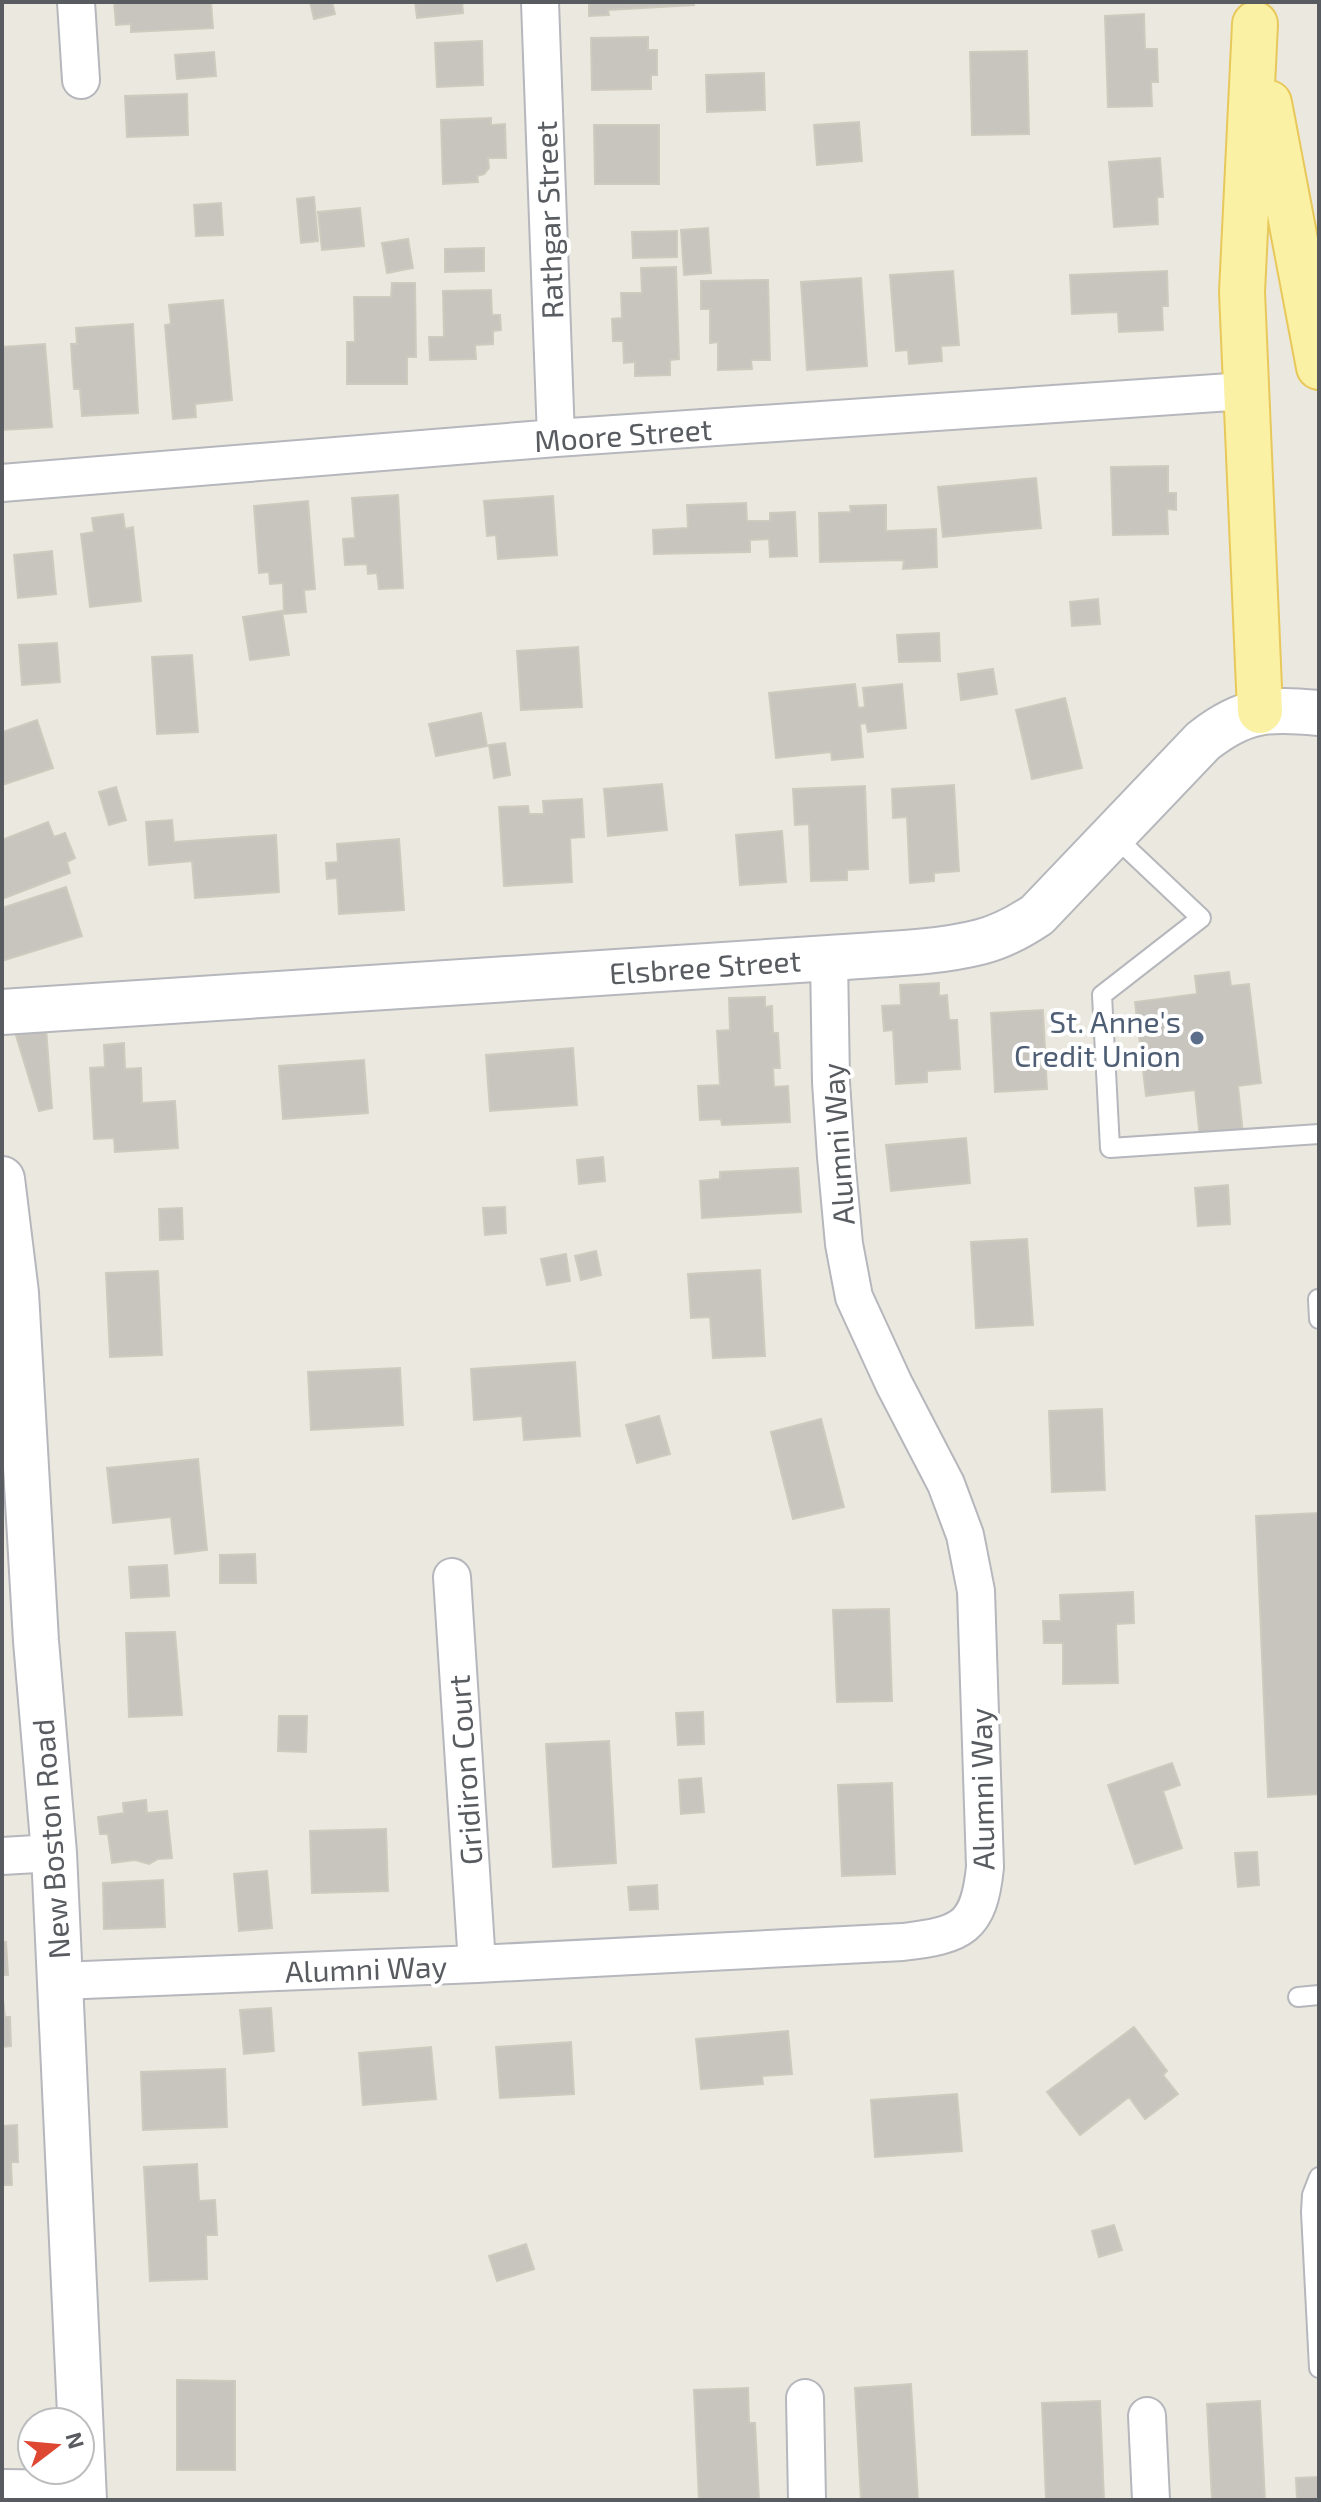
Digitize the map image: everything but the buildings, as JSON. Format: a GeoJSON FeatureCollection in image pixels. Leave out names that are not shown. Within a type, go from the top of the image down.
{"type":"FeatureCollection","features":[{"type":"Feature","properties":{"kind":"main road"},"geometry":{"type":"LineString","coordinates":[[1253,13],[1310,275],[1317,346]]}},
{"type":"Feature","properties":{"kind":"main road"},"geometry":{"type":"LineString","coordinates":[[1253,13],[1242,292],[1260,711]]}},
{"type":"Feature","properties":{"kind":"street"},"geometry":{"type":"LineString","coordinates":[[76,2],[81,80]]}},
{"type":"Feature","properties":{"kind":"street","name":"Rathgar Street"},"geometry":{"type":"LineString","coordinates":[[540,2],[556,438]]}},
{"type":"Feature","properties":{"kind":"street","name":"Moore Street"},"geometry":{"type":"LineString","coordinates":[[2,483],[556,438],[1245,391]]}},
{"type":"Feature","properties":{"kind":"street","name":"Elsbree Street"},"geometry":{"type":"LineString","coordinates":[[2,1012],[829,958],[955,947],[1000,936],[1037,915],[1203,741],[1223,725],[1260,711],[1319,713]]}},
{"type":"Feature","properties":{"kind":"street","name":"Alumni Way"},"geometry":{"type":"LineString","coordinates":[[60,1981],[903,1942],[933,1939],[951,1933],[966,1924],[976,1911],[982,1895],[985,1867],[976,1591],[965,1535],[946,1484],[894,1384],[854,1297],[844,1244],[836,1157],[829,958]]}},
{"type":"Feature","properties":{"kind":"street","name":"New Boston Road"},"geometry":{"type":"LineString","coordinates":[[2,1179],[16,1293],[36,1641],[54,1853],[83,2495]]}},
{"type":"Feature","properties":{"kind":"street","name":"Gridiron Court"},"geometry":{"type":"LineString","coordinates":[[452,1577],[477,1964]]}},
{"type":"Feature","properties":{"kind":"street"},"geometry":{"type":"LineString","coordinates":[[2,1856],[54,1853]]}},
{"type":"Feature","properties":{"kind":"street"},"geometry":{"type":"LineString","coordinates":[[805,2398],[807,2500]]}},
{"type":"Feature","properties":{"kind":"street"},"geometry":{"type":"LineString","coordinates":[[1147,2416],[1151,2500]]}},
{"type":"Feature","properties":{"kind":"street"},"geometry":{"type":"LineString","coordinates":[[2,2488],[83,2495]]}},
{"type":"Feature","properties":{"kind":"lane"},"geometry":{"type":"LineString","coordinates":[[1112,834],[1201,918],[1102,995],[1110,1148],[1319,1134]]}},
{"type":"Feature","properties":{"kind":"lane"},"geometry":{"type":"LineString","coordinates":[[1318,1299],[1319,1319]]}},
{"type":"Feature","properties":{"kind":"lane"},"geometry":{"type":"LineString","coordinates":[[1298,1997],[1319,1995]]}},
{"type":"Feature","properties":{"kind":"lane"},"geometry":{"type":"LineString","coordinates":[[1319,2177],[1312,2195],[1311,2212],[1319,2368]]}},
{"type":"Feature","properties":{"kind":"place","name":"St. Anne's Credit Union"},"geometry":{"type":"Point","coordinates":[1197,1038]}}]}
